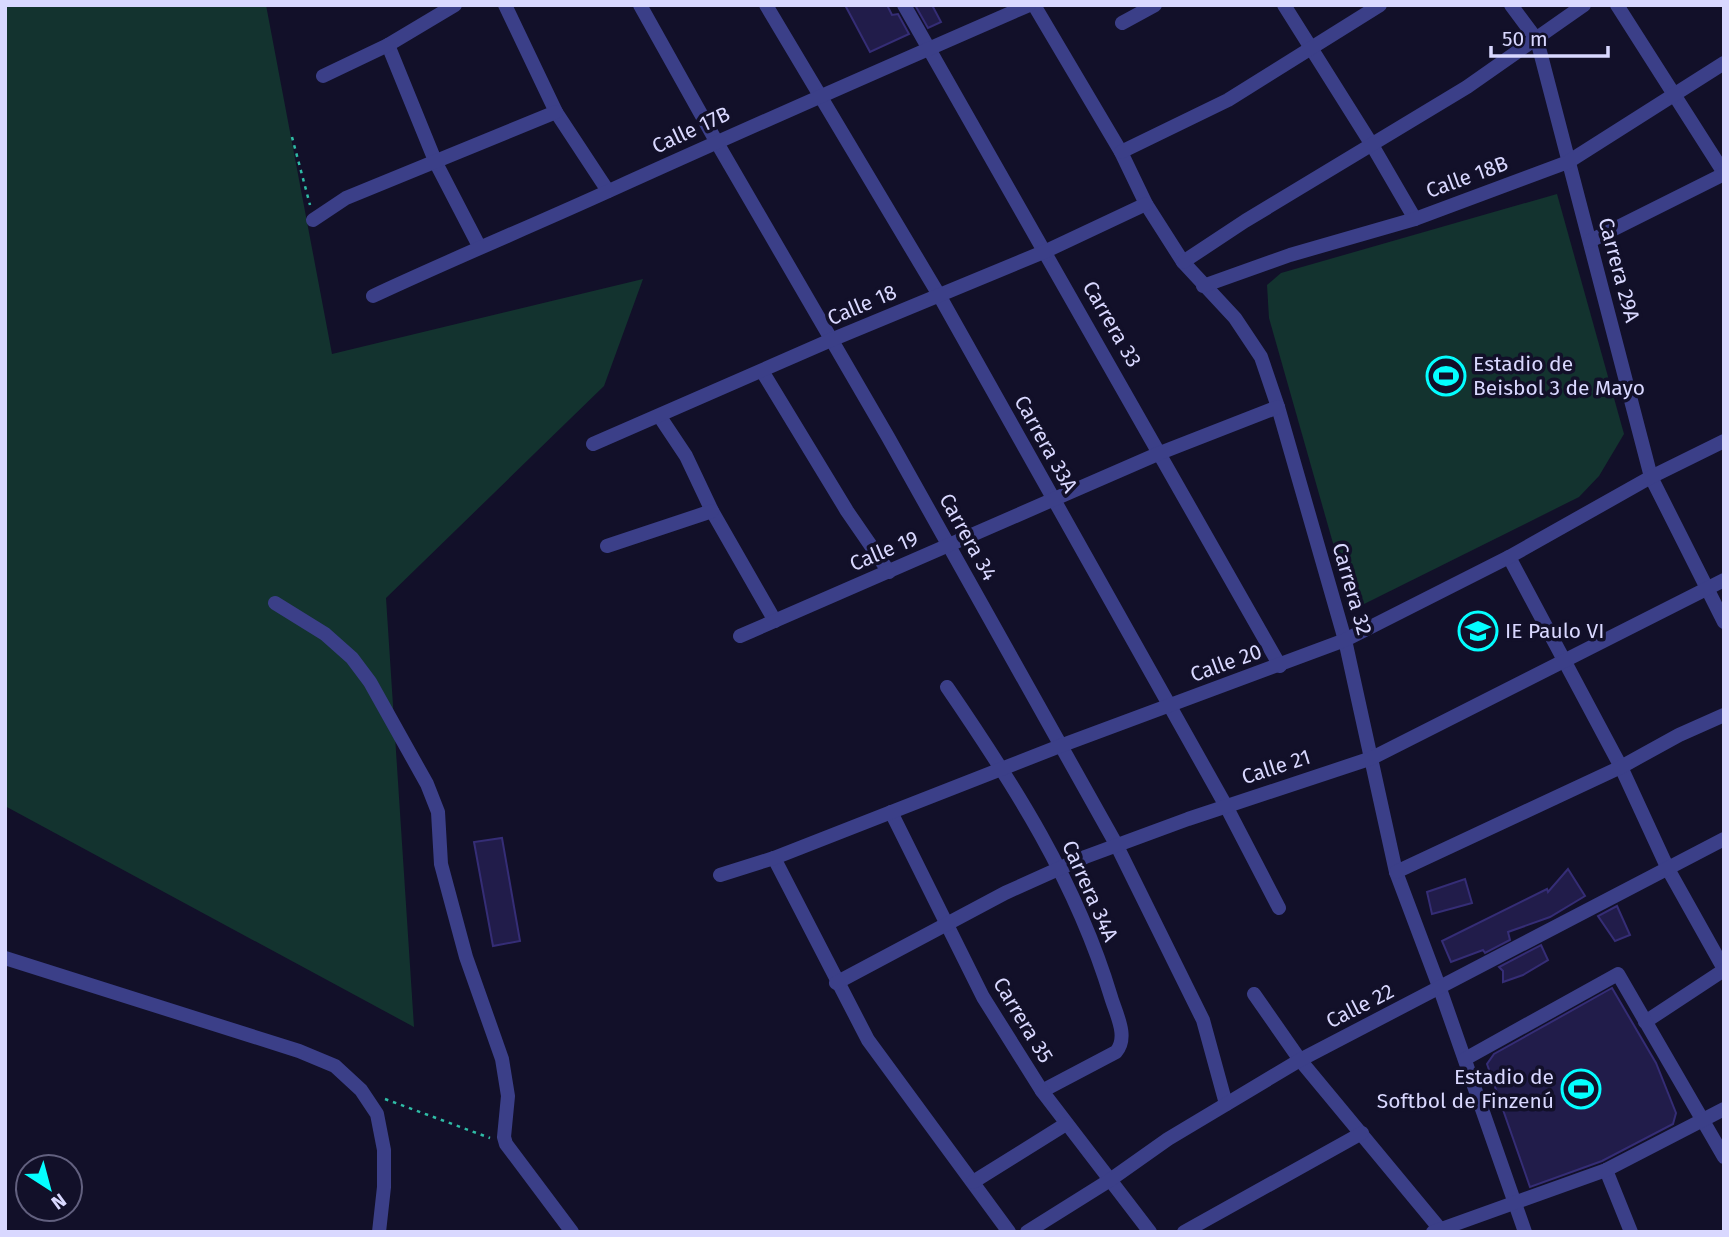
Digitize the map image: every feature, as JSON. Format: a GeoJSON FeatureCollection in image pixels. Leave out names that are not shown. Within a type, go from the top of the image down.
{"type":"FeatureCollection","features":[{"type":"Feature","properties":{"kind":"street"},"geometry":{"type":"LineString","coordinates":[[323,76],[388,44],[455,5]]}},
{"type":"Feature","properties":{"kind":"street"},"geometry":{"type":"LineString","coordinates":[[505,5],[556,112],[608,191]]}},
{"type":"Feature","properties":{"kind":"street","name":"Carrera 34"},"geometry":{"type":"LineString","coordinates":[[640,5],[1116,844],[1203,1020],[1226,1104]]}},
{"type":"Feature","properties":{"kind":"street","name":"Carrera 33A"},"geometry":{"type":"LineString","coordinates":[[766,5],[939,295],[1226,806],[1279,908]]}},
{"type":"Feature","properties":{"kind":"street","name":"Carrera 33"},"geometry":{"type":"LineString","coordinates":[[904,5],[1280,666]]}},
{"type":"Feature","properties":{"kind":"street","name":"Calle 17B"},"geometry":{"type":"LineString","coordinates":[[373,296],[821,94],[1029,5]]}},
{"type":"Feature","properties":{"kind":"street","name":"Carrera 32"},"geometry":{"type":"LineString","coordinates":[[1034,5],[1121,152],[1146,204],[1183,262],[1235,318],[1261,357],[1345,640],[1396,872],[1525,1232]]}},
{"type":"Feature","properties":{"kind":"street"},"geometry":{"type":"LineString","coordinates":[[1122,23],[1155,5]]}},
{"type":"Feature","properties":{"kind":"street"},"geometry":{"type":"LineString","coordinates":[[1284,5],[1415,219]]}},
{"type":"Feature","properties":{"kind":"street"},"geometry":{"type":"LineString","coordinates":[[1121,152],[1228,100],[1380,5]]}},
{"type":"Feature","properties":{"kind":"street","name":"Carrera 29A"},"geometry":{"type":"LineString","coordinates":[[1511,5],[1537,40],[1651,477],[1724,622]]}},
{"type":"Feature","properties":{"kind":"street"},"geometry":{"type":"LineString","coordinates":[[1183,262],[1245,221],[1467,87],[1584,5]]}},
{"type":"Feature","properties":{"kind":"street"},"geometry":{"type":"LineString","coordinates":[[1590,241],[1724,174],[1617,5]]}},
{"type":"Feature","properties":{"kind":"street"},"geometry":{"type":"LineString","coordinates":[[388,44],[436,163],[479,246]]}},
{"type":"Feature","properties":{"kind":"street","name":"Calle 18B"},"geometry":{"type":"LineString","coordinates":[[1203,286],[1290,255],[1415,219],[1568,162],[1724,63]]}},
{"type":"Feature","properties":{"kind":"street"},"geometry":{"type":"LineString","coordinates":[[313,220],[346,198],[556,112]]}},
{"type":"Feature","properties":{"kind":"street","name":"Calle 18"},"geometry":{"type":"LineString","coordinates":[[593,444],[831,340],[1046,251],[1146,204]]}},
{"type":"Feature","properties":{"kind":"street"},"geometry":{"type":"LineString","coordinates":[[762,371],[847,512],[889,572]]}},
{"type":"Feature","properties":{"kind":"street","name":"Calle 19"},"geometry":{"type":"LineString","coordinates":[[740,636],[1160,453],[1278,407]]}},
{"type":"Feature","properties":{"kind":"street"},"geometry":{"type":"LineString","coordinates":[[660,417],[686,456],[712,511],[775,621]]}},
{"type":"Feature","properties":{"kind":"street","name":"Calle 20"},"geometry":{"type":"LineString","coordinates":[[720,875],[774,858],[1060,746],[1345,640],[1509,557],[1651,477],[1724,441]]}},
{"type":"Feature","properties":{"kind":"street"},"geometry":{"type":"LineString","coordinates":[[607,546],[712,511]]}},
{"type":"Feature","properties":{"kind":"street"},"geometry":{"type":"LineString","coordinates":[[1509,557],[1621,767],[1668,869],[1724,969],[1645,1022]]}},
{"type":"Feature","properties":{"kind":"street","name":"Calle 21"},"geometry":{"type":"LineString","coordinates":[[836,982],[1005,893],[1116,844],[1371,758],[1724,580]]}},
{"type":"Feature","properties":{"kind":"street"},"geometry":{"type":"LineString","coordinates":[[275,603],[325,634],[352,658],[370,682],[427,784],[438,812],[441,864],[466,957],[502,1059],[509,1096],[506,1144],[572,1232]]}},
{"type":"Feature","properties":{"kind":"street","name":"Carrera 34A"},"geometry":{"type":"LineString","coordinates":[[947,687],[1003,769],[1061,869],[1106,980],[1123,1035],[1122,1046],[1116,1052],[1042,1091]]}},
{"type":"Feature","properties":{"kind":"street"},"geometry":{"type":"LineString","coordinates":[[1396,872],[1621,767],[1679,734],[1724,715]]}},
{"type":"Feature","properties":{"kind":"street","name":"Carrera 35"},"geometry":{"type":"LineString","coordinates":[[891,812],[983,997],[1066,1125],[1150,1232]]}},
{"type":"Feature","properties":{"kind":"street","name":"Calle 22"},"geometry":{"type":"LineString","coordinates":[[1027,1232],[1110,1180],[1168,1139],[1300,1060],[1724,839]]}},
{"type":"Feature","properties":{"kind":"street"},"geometry":{"type":"LineString","coordinates":[[774,858],[867,1040],[1009,1232]]}},
{"type":"Feature","properties":{"kind":"street"},"geometry":{"type":"LineString","coordinates":[[5,958],[299,1051],[335,1066],[361,1090],[377,1114],[384,1150],[384,1186],[379,1232]]}},
{"type":"Feature","properties":{"kind":"street"},"geometry":{"type":"LineString","coordinates":[[1465,1059],[1618,974],[1724,1157]]}},
{"type":"Feature","properties":{"kind":"street"},"geometry":{"type":"LineString","coordinates":[[1254,994],[1300,1060],[1362,1133],[1436,1230],[1606,1170],[1724,1109]]}},
{"type":"Feature","properties":{"kind":"street"},"geometry":{"type":"LineString","coordinates":[[973,1182],[1066,1125]]}},
{"type":"Feature","properties":{"kind":"street"},"geometry":{"type":"LineString","coordinates":[[1184,1232],[1362,1133]]}},
{"type":"Feature","properties":{"kind":"street"},"geometry":{"type":"LineString","coordinates":[[1606,1170],[1631,1232]]}},
{"type":"Feature","properties":{"kind":"path"},"geometry":{"type":"LineString","coordinates":[[292,137],[313,220]]}},
{"type":"Feature","properties":{"kind":"path"},"geometry":{"type":"LineString","coordinates":[[385,1099],[506,1144]]}},
{"type":"Feature","properties":{"kind":"green space"},"geometry":{"type":"Polygon","coordinates":[[[5,5],[266,5],[332,354],[643,279],[604,386],[386,598],[414,1027],[5,806],[5,5]]]}},
{"type":"Feature","properties":{"kind":"green space","name":"Estadio de Beisbol 3 de Mayo"},"geometry":{"type":"Polygon","coordinates":[[[1557,194],[1624,434],[1599,476],[1579,497],[1352,610],[1269,318],[1267,285],[1281,273],[1557,194]]]}},
{"type":"Feature","properties":{"kind":"building"},"geometry":{"type":"Polygon","coordinates":[[[845,5],[887,5],[892,15],[898,14],[909,34],[870,52],[845,5]]]}},
{"type":"Feature","properties":{"kind":"building"},"geometry":{"type":"Polygon","coordinates":[[[915,5],[932,5],[941,22],[928,28],[915,5]]]}},
{"type":"Feature","properties":{"kind":"building"},"geometry":{"type":"Polygon","coordinates":[[[502,838],[520,941],[493,946],[474,842],[502,838]]]}},
{"type":"Feature","properties":{"kind":"building"},"geometry":{"type":"Polygon","coordinates":[[[1568,869],[1585,896],[1550,917],[1508,932],[1510,940],[1485,953],[1483,950],[1451,962],[1442,941],[1547,889],[1548,892],[1568,869]]]}},
{"type":"Feature","properties":{"kind":"building"},"geometry":{"type":"Polygon","coordinates":[[[1465,879],[1472,903],[1432,914],[1427,892],[1465,879]]]}},
{"type":"Feature","properties":{"kind":"building"},"geometry":{"type":"Polygon","coordinates":[[[1617,906],[1630,935],[1615,941],[1598,916],[1617,906]]]}},
{"type":"Feature","properties":{"kind":"building"},"geometry":{"type":"Polygon","coordinates":[[[1541,945],[1548,960],[1523,975],[1503,982],[1503,971],[1499,967],[1541,945]]]}},
{"type":"Feature","properties":{"kind":"building","name":"Estadio de Softbol de Finzenú"},"geometry":{"type":"Polygon","coordinates":[[[1612,988],[1656,1063],[1676,1113],[1673,1124],[1602,1161],[1530,1187],[1487,1064],[1494,1054],[1612,988]]]}},
{"type":"Feature","properties":{"kind":"place","name":"Estadio de Beisbol 3 de Mayo"},"geometry":{"type":"Point","coordinates":[1446,376]}},
{"type":"Feature","properties":{"kind":"place","name":"IE Paulo VI"},"geometry":{"type":"Point","coordinates":[1478,631]}},
{"type":"Feature","properties":{"kind":"place","name":"Estadio de Softbol de Finzenú"},"geometry":{"type":"Point","coordinates":[1581,1089]}}]}
